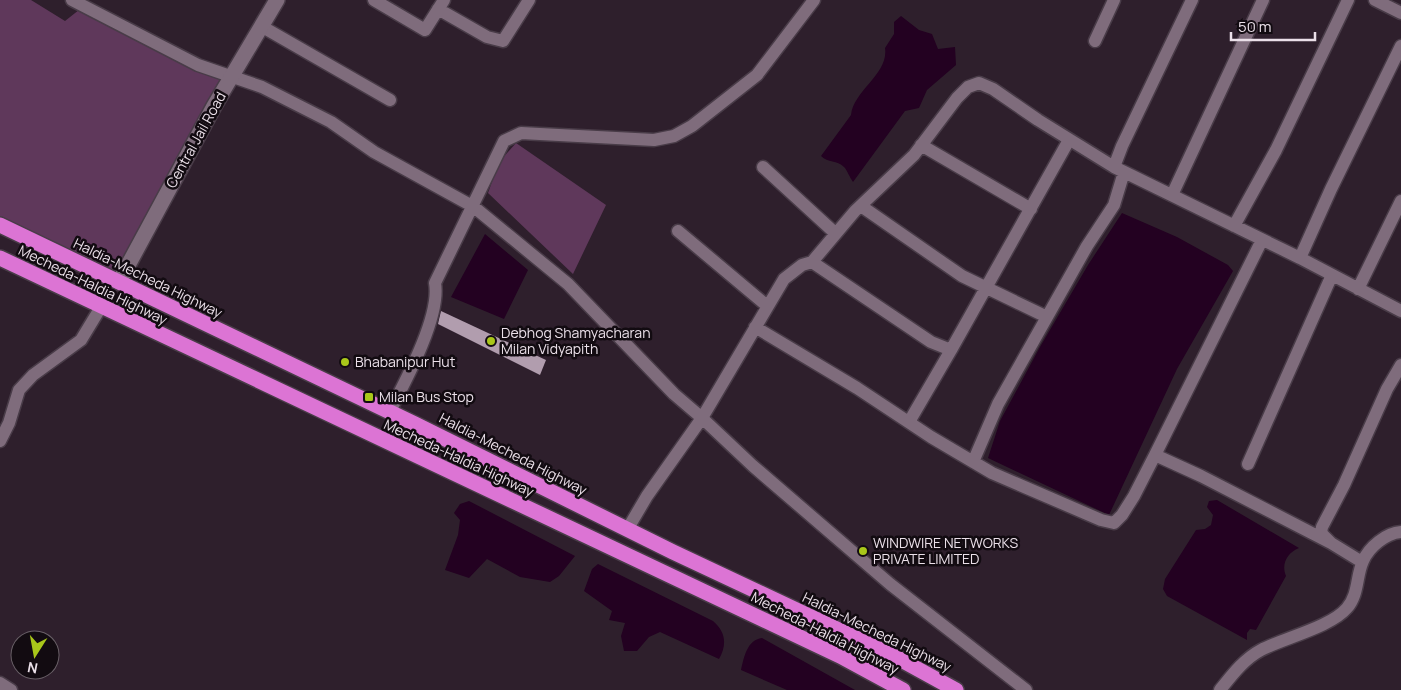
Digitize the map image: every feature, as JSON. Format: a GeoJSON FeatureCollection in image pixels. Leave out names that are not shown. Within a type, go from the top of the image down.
{"type":"FeatureCollection","features":[{"type":"Feature","properties":{"kind":"highway","name":"Haldia-Mecheda Highway"},"geometry":{"type":"LineString","coordinates":[[0,225],[390,412],[627,530],[894,656],[956,690]]}},
{"type":"Feature","properties":{"kind":"highway","name":"Mecheda-Haldia Highway"},"geometry":{"type":"LineString","coordinates":[[0,258],[840,656],[903,690]]}},
{"type":"Feature","properties":{"kind":"street"},"geometry":{"type":"LineString","coordinates":[[72,0],[163,47],[230,77],[262,87],[331,122],[374,152],[474,207],[568,284],[674,394],[753,466],[890,584],[1026,690]]}},
{"type":"Feature","properties":{"kind":"street","name":"Central Jail Road"},"geometry":{"type":"LineString","coordinates":[[119,282],[230,77],[277,0]]}},
{"type":"Feature","properties":{"kind":"street"},"geometry":{"type":"LineString","coordinates":[[374,0],[425,30],[441,4],[487,37],[504,41],[528,0]]}},
{"type":"Feature","properties":{"kind":"street"},"geometry":{"type":"LineString","coordinates":[[390,412],[428,326],[437,293],[435,283],[474,207],[504,141],[521,133],[654,140],[674,136],[692,126],[757,75],[814,0]]}},
{"type":"Feature","properties":{"kind":"street"},"geometry":{"type":"LineString","coordinates":[[1094,41],[1114,0]]}},
{"type":"Feature","properties":{"kind":"street"},"geometry":{"type":"LineString","coordinates":[[973,462],[992,415],[1087,246],[1114,205],[1122,146],[1192,0]]}},
{"type":"Feature","properties":{"kind":"street"},"geometry":{"type":"LineString","coordinates":[[1172,195],[1262,0]]}},
{"type":"Feature","properties":{"kind":"street"},"geometry":{"type":"LineString","coordinates":[[1234,226],[1276,150],[1348,0]]}},
{"type":"Feature","properties":{"kind":"street"},"geometry":{"type":"LineString","coordinates":[[1375,0],[1401,13]]}},
{"type":"Feature","properties":{"kind":"street"},"geometry":{"type":"LineString","coordinates":[[261,26],[390,100]]}},
{"type":"Feature","properties":{"kind":"street"},"geometry":{"type":"LineString","coordinates":[[1300,258],[1331,189],[1401,46]]}},
{"type":"Feature","properties":{"kind":"street"},"geometry":{"type":"LineString","coordinates":[[627,530],[646,496],[702,418],[766,305],[784,279],[802,264],[812,262],[835,233],[921,145],[957,98],[968,88],[979,83],[993,89],[1069,140],[1119,170],[1300,258],[1401,311]]}},
{"type":"Feature","properties":{"kind":"street"},"geometry":{"type":"LineString","coordinates":[[909,422],[1069,140]]}},
{"type":"Feature","properties":{"kind":"street"},"geometry":{"type":"LineString","coordinates":[[921,145],[1031,208]]}},
{"type":"Feature","properties":{"kind":"street"},"geometry":{"type":"LineString","coordinates":[[763,167],[835,233]]}},
{"type":"Feature","properties":{"kind":"street"},"geometry":{"type":"LineString","coordinates":[[1358,289],[1401,201]]}},
{"type":"Feature","properties":{"kind":"street"},"geometry":{"type":"LineString","coordinates":[[861,206],[984,288],[1048,317]]}},
{"type":"Feature","properties":{"kind":"street"},"geometry":{"type":"LineString","coordinates":[[678,231],[766,305]]}},
{"type":"Feature","properties":{"kind":"street"},"geometry":{"type":"LineString","coordinates":[[755,327],[857,388],[973,462],[1051,500],[1101,520],[1114,523],[1122,515],[1134,496],[1262,240]]}},
{"type":"Feature","properties":{"kind":"street"},"geometry":{"type":"LineString","coordinates":[[812,262],[932,342],[951,350]]}},
{"type":"Feature","properties":{"kind":"street"},"geometry":{"type":"LineString","coordinates":[[1248,464],[1332,275]]}},
{"type":"Feature","properties":{"kind":"street"},"geometry":{"type":"LineString","coordinates":[[0,441],[9,423],[19,390],[33,374],[81,340],[101,307]]}},
{"type":"Feature","properties":{"kind":"street"},"geometry":{"type":"LineString","coordinates":[[1331,543],[1321,533],[1322,527],[1344,485],[1387,389],[1400,367]]}},
{"type":"Feature","properties":{"kind":"street"},"geometry":{"type":"LineString","coordinates":[[1155,455],[1201,476],[1331,543],[1362,562]]}},
{"type":"Feature","properties":{"kind":"street"},"geometry":{"type":"LineString","coordinates":[[1220,690],[1247,659],[1260,650],[1300,634],[1347,609],[1354,597],[1362,562],[1378,542],[1393,532],[1401,532]]}},
{"type":"Feature","properties":{"kind":"street"},"geometry":{"type":"LineString","coordinates":[[0,683],[11,690]]}},
{"type":"Feature","properties":{"kind":"shaded area"},"geometry":{"type":"Polygon","coordinates":[[[0,0],[31,0],[65,21],[84,6],[230,77],[119,282],[0,225],[0,0]]]}},
{"type":"Feature","properties":{"kind":"shaded area"},"geometry":{"type":"Polygon","coordinates":[[[901,16],[919,30],[932,34],[938,49],[955,47],[956,65],[927,90],[919,108],[905,111],[853,182],[844,167],[821,156],[851,115],[853,106],[858,98],[882,66],[885,48],[894,34],[894,22],[901,16]]]}},
{"type":"Feature","properties":{"kind":"shaded area"},"geometry":{"type":"Polygon","coordinates":[[[516,143],[606,205],[573,274],[488,193],[499,162],[516,143]]]}},
{"type":"Feature","properties":{"kind":"shaded area"},"geometry":{"type":"Polygon","coordinates":[[[1122,213],[1177,237],[1228,265],[1233,271],[1177,369],[1109,515],[988,458],[1000,421],[1040,347],[1088,265],[1122,213]]]}},
{"type":"Feature","properties":{"kind":"shaded area"},"geometry":{"type":"Polygon","coordinates":[[[485,234],[528,270],[504,319],[451,297],[485,234]]]}},
{"type":"Feature","properties":{"kind":"shaded area"},"geometry":{"type":"Polygon","coordinates":[[[1217,500],[1299,548],[1286,559],[1284,567],[1286,576],[1256,630],[1250,629],[1247,633],[1247,640],[1167,596],[1163,589],[1165,579],[1196,530],[1205,529],[1211,525],[1213,515],[1207,507],[1209,501],[1217,500]]]}},
{"type":"Feature","properties":{"kind":"shaded area"},"geometry":{"type":"Polygon","coordinates":[[[469,501],[575,556],[559,576],[550,582],[520,577],[487,559],[469,578],[445,570],[458,535],[460,520],[454,513],[460,504],[469,501]]]}},
{"type":"Feature","properties":{"kind":"shaded area"},"geometry":{"type":"Polygon","coordinates":[[[598,564],[713,621],[721,630],[724,639],[722,654],[719,659],[660,632],[649,637],[637,651],[624,651],[621,636],[625,623],[609,620],[612,611],[584,591],[592,569],[598,564]]]}},
{"type":"Feature","properties":{"kind":"shaded area"},"geometry":{"type":"Polygon","coordinates":[[[762,638],[855,690],[787,690],[741,670],[745,655],[750,646],[757,639],[762,638]]]}},
{"type":"Feature","properties":{"kind":"building","name":"Debhog Shamyacharan Milan Vidyapith"},"geometry":{"type":"Polygon","coordinates":[[[441,311],[546,360],[540,375],[438,324],[441,311]]]}},
{"type":"Feature","properties":{"kind":"place","name":"Debhog Shamyacharan Milan Vidyapith"},"geometry":{"type":"Point","coordinates":[491,341]}},
{"type":"Feature","properties":{"kind":"place","name":"Bhabanipur Hut"},"geometry":{"type":"Point","coordinates":[345,362]}},
{"type":"Feature","properties":{"kind":"place","name":"Milan Bus Stop"},"geometry":{"type":"Point","coordinates":[369,397]}},
{"type":"Feature","properties":{"kind":"place","name":"WINDWIRE NETWORKS PRIVATE LIMITED"},"geometry":{"type":"Point","coordinates":[863,551]}}]}
